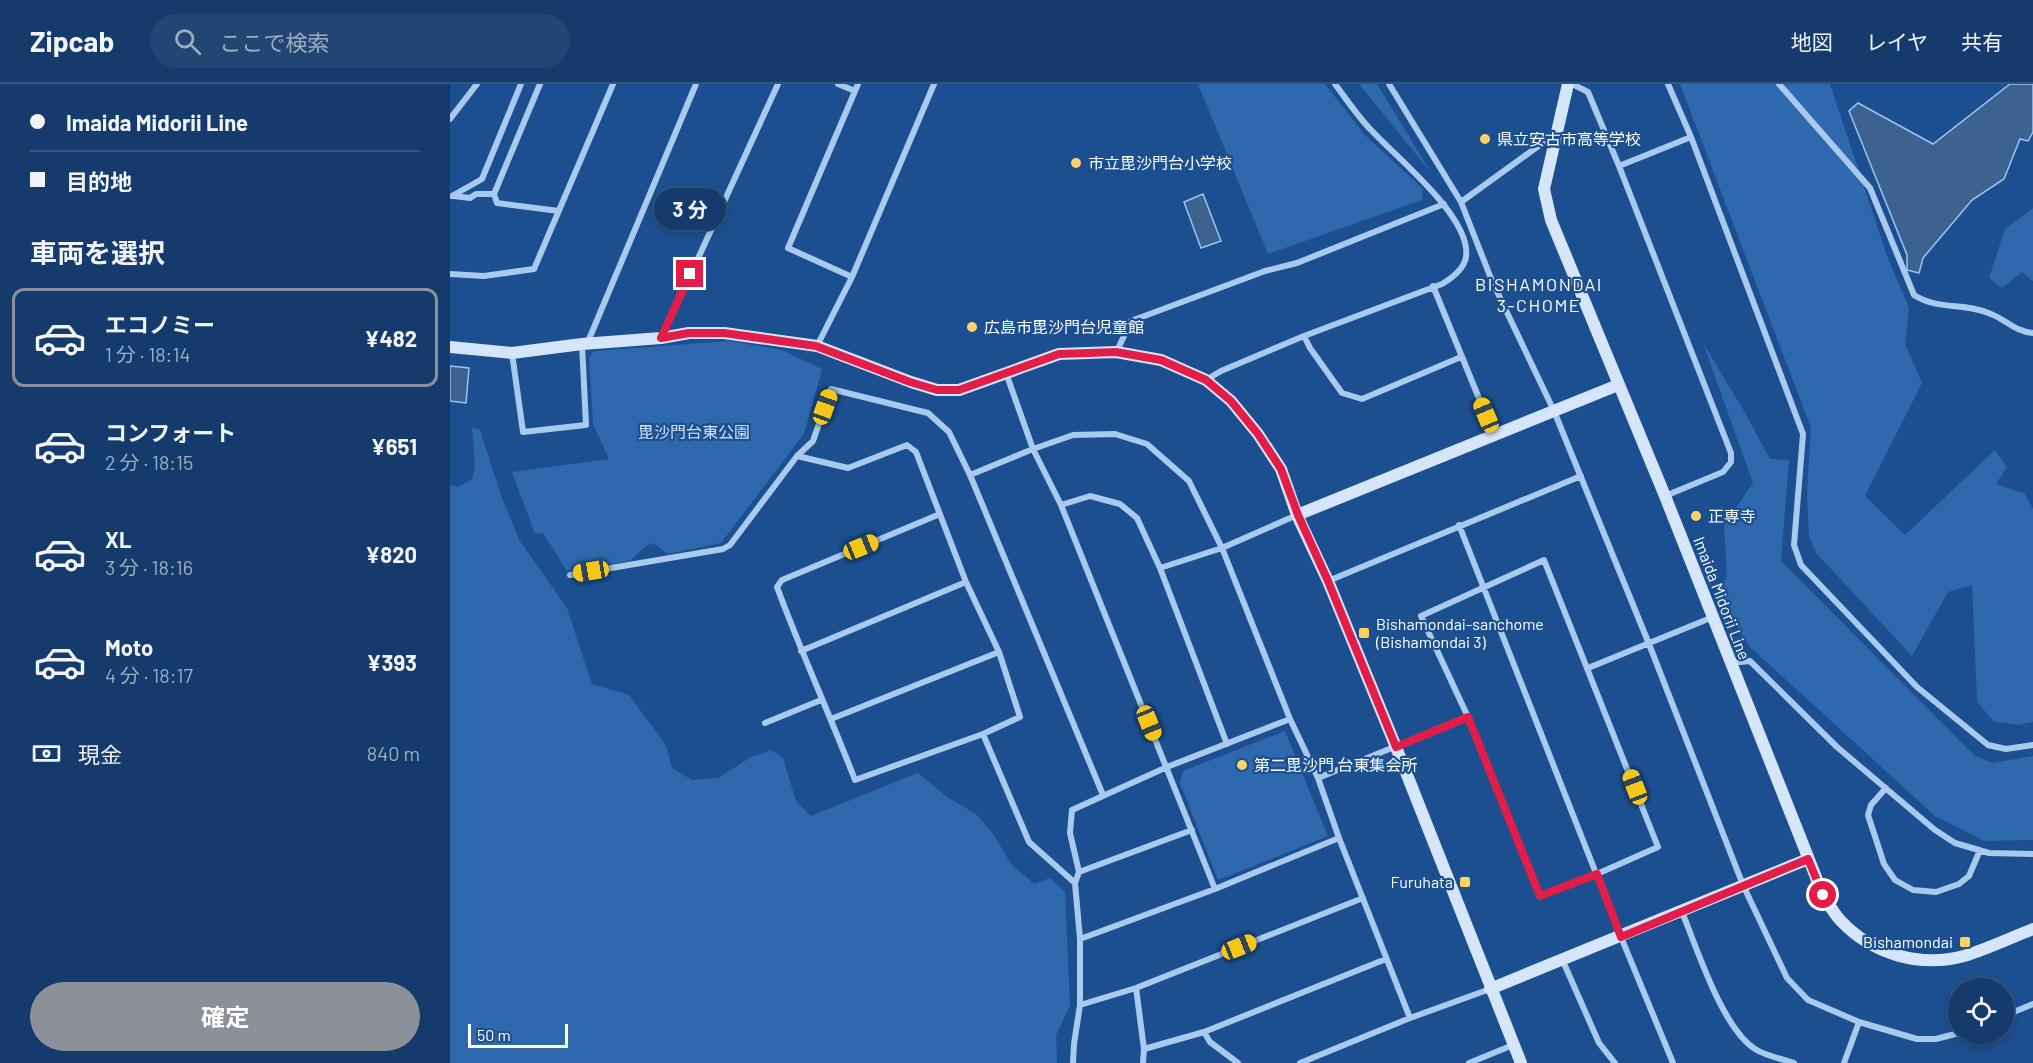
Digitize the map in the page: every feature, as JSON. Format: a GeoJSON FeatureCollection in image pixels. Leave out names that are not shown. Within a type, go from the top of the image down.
{"type":"FeatureCollection","features":[{"type":"Feature","properties":{"kind":"street"},"geometry":{"type":"LineString","coordinates":[[450,119],[477,84]]}},
{"type":"Feature","properties":{"kind":"street"},"geometry":{"type":"LineString","coordinates":[[451,195],[482,179],[521,84]]}},
{"type":"Feature","properties":{"kind":"street"},"geometry":{"type":"LineString","coordinates":[[540,84],[494,194],[497,203],[559,211]]}},
{"type":"Feature","properties":{"kind":"street"},"geometry":{"type":"LineString","coordinates":[[450,274],[484,276],[534,269],[613,84]]}},
{"type":"Feature","properties":{"kind":"street"},"geometry":{"type":"LineString","coordinates":[[512,353],[523,432],[585,425],[584,344],[696,84]]}},
{"type":"Feature","properties":{"kind":"street"},"geometry":{"type":"LineString","coordinates":[[661,338],[778,84]]}},
{"type":"Feature","properties":{"kind":"street"},"geometry":{"type":"LineString","coordinates":[[838,84],[856,87],[788,248],[852,277]]}},
{"type":"Feature","properties":{"kind":"street"},"geometry":{"type":"LineString","coordinates":[[816,346],[852,277],[934,84]]}},
{"type":"Feature","properties":{"kind":"street"},"geometry":{"type":"LineString","coordinates":[[1206,380],[1221,371],[1304,336],[1442,284],[1456,275],[1466,259],[1465,241],[1444,204],[1370,129],[1335,84]]}},
{"type":"Feature","properties":{"kind":"street"},"geometry":{"type":"LineString","coordinates":[[1389,84],[1461,202],[1492,281],[1554,411],[1649,644],[1743,885],[1787,978],[1808,1000],[1859,1022],[1917,1038],[1936,1039],[1948,1036]]}},
{"type":"Feature","properties":{"kind":"street"},"geometry":{"type":"LineString","coordinates":[[1570,84],[1588,92],[1731,453],[1731,462],[1723,472],[1665,496]]}},
{"type":"Feature","properties":{"kind":"street","name":"Imaida Midorii Line"},"geometry":{"type":"LineString","coordinates":[[1570,84],[1555,134],[1544,189],[1551,220],[1665,496],[1823,895],[1840,920],[1860,938],[1888,953],[1919,960],[1940,961],[1965,956],[2033,929]]}},
{"type":"Feature","properties":{"kind":"street"},"geometry":{"type":"LineString","coordinates":[[1668,84],[1691,137],[1803,434],[1794,545],[1801,565],[1917,687],[1988,745],[2006,749],[2033,745]]}},
{"type":"Feature","properties":{"kind":"street"},"geometry":{"type":"LineString","coordinates":[[1779,84],[1869,188],[1914,295],[1932,304],[1971,307],[1991,314],[2022,332],[2033,333]]}},
{"type":"Feature","properties":{"kind":"street"},"geometry":{"type":"LineString","coordinates":[[1461,202],[1555,134]]}},
{"type":"Feature","properties":{"kind":"street"},"geometry":{"type":"LineString","coordinates":[[1619,166],[1691,137]]}},
{"type":"Feature","properties":{"kind":"street"},"geometry":{"type":"LineString","coordinates":[[451,195],[470,198],[476,194],[494,194]]}},
{"type":"Feature","properties":{"kind":"street"},"geometry":{"type":"LineString","coordinates":[[1116,352],[1131,321],[1265,271],[1297,262],[1444,204]]}},
{"type":"Feature","properties":{"kind":"street"},"geometry":{"type":"LineString","coordinates":[[1433,286],[1494,435]]}},
{"type":"Feature","properties":{"kind":"street"},"geometry":{"type":"LineString","coordinates":[[450,347],[512,353],[661,338],[689,333],[724,333],[816,346],[937,390],[959,390],[1059,354],[1116,352],[1161,360],[1206,380],[1231,401],[1258,434],[1281,469],[1298,515],[1328,581],[1396,747],[1521,1063]]}},
{"type":"Feature","properties":{"kind":"street"},"geometry":{"type":"LineString","coordinates":[[1304,336],[1342,393],[1362,399],[1461,357]]}},
{"type":"Feature","properties":{"kind":"street"},"geometry":{"type":"LineString","coordinates":[[1006,373],[1033,448],[1061,505],[1215,889]]}},
{"type":"Feature","properties":{"kind":"street"},"geometry":{"type":"LineString","coordinates":[[1160,568],[1222,548],[1618,385]]}},
{"type":"Feature","properties":{"kind":"street"},"geometry":{"type":"LineString","coordinates":[[570,575],[723,549],[730,545],[797,456],[813,441],[831,389],[928,413],[948,432],[970,475],[1103,795]]}},
{"type":"Feature","properties":{"kind":"street"},"geometry":{"type":"LineString","coordinates":[[970,475],[1033,448],[1073,435],[1115,434],[1147,444],[1189,481],[1222,548],[1290,719],[1318,778],[1339,838],[1410,1018]]}},
{"type":"Feature","properties":{"kind":"street"},"geometry":{"type":"LineString","coordinates":[[797,456],[848,468],[907,445],[916,452],[940,514],[966,582],[999,652],[1020,717],[983,735],[855,780],[777,587],[782,580],[940,514]]}},
{"type":"Feature","properties":{"kind":"street"},"geometry":{"type":"LineString","coordinates":[[1328,581],[1581,476]]}},
{"type":"Feature","properties":{"kind":"street"},"geometry":{"type":"LineString","coordinates":[[1061,505],[1090,496],[1120,504],[1137,518],[1160,568],[1227,744]]}},
{"type":"Feature","properties":{"kind":"street"},"geometry":{"type":"LineString","coordinates":[[1459,525],[1673,1063]]}},
{"type":"Feature","properties":{"kind":"street"},"geometry":{"type":"LineString","coordinates":[[1544,560],[1588,668],[1658,847],[1540,896],[1468,717],[1421,616],[1544,560]]}},
{"type":"Feature","properties":{"kind":"street"},"geometry":{"type":"LineString","coordinates":[[801,651],[966,582]]}},
{"type":"Feature","properties":{"kind":"street"},"geometry":{"type":"LineString","coordinates":[[1588,668],[1713,617]]}},
{"type":"Feature","properties":{"kind":"street"},"geometry":{"type":"LineString","coordinates":[[831,719],[999,652]]}},
{"type":"Feature","properties":{"kind":"street"},"geometry":{"type":"LineString","coordinates":[[1730,663],[1750,660],[1837,747],[1935,830],[1955,843],[1989,853],[2032,856]]}},
{"type":"Feature","properties":{"kind":"street"},"geometry":{"type":"LineString","coordinates":[[765,723],[821,700]]}},
{"type":"Feature","properties":{"kind":"street"},"geometry":{"type":"LineString","coordinates":[[1318,778],[1468,717]]}},
{"type":"Feature","properties":{"kind":"street"},"geometry":{"type":"LineString","coordinates":[[1074,1063],[1074,1044],[1080,1005],[1080,939],[1075,883],[1079,872],[1070,833],[1072,810],[1167,767],[1290,719]]}},
{"type":"Feature","properties":{"kind":"street"},"geometry":{"type":"LineString","coordinates":[[983,735],[1029,842],[1075,883]]}},
{"type":"Feature","properties":{"kind":"street"},"geometry":{"type":"LineString","coordinates":[[1886,788],[1872,805],[1868,815],[1884,864],[1895,880],[1913,890],[1936,892],[1959,884],[1969,876],[1980,850]]}},
{"type":"Feature","properties":{"kind":"street"},"geometry":{"type":"LineString","coordinates":[[1079,872],[1192,830]]}},
{"type":"Feature","properties":{"kind":"street"},"geometry":{"type":"LineString","coordinates":[[1080,939],[1215,889],[1339,838]]}},
{"type":"Feature","properties":{"kind":"street"},"geometry":{"type":"LineString","coordinates":[[1300,1063],[1621,937],[1808,859]]}},
{"type":"Feature","properties":{"kind":"street"},"geometry":{"type":"LineString","coordinates":[[1080,1005],[1136,988],[1363,898]]}},
{"type":"Feature","properties":{"kind":"street"},"geometry":{"type":"LineString","coordinates":[[1682,912],[1724,1011],[1739,1033],[1755,1049],[1794,1063]]}},
{"type":"Feature","properties":{"kind":"street"},"geometry":{"type":"LineString","coordinates":[[1144,1049],[1204,1032],[1386,958]]}},
{"type":"Feature","properties":{"kind":"street"},"geometry":{"type":"LineString","coordinates":[[1562,959],[1599,1043],[1615,1063]]}},
{"type":"Feature","properties":{"kind":"street"},"geometry":{"type":"LineString","coordinates":[[1136,988],[1144,1049],[1143,1063]]}},
{"type":"Feature","properties":{"kind":"street"},"geometry":{"type":"LineString","coordinates":[[2014,1012],[2033,1005]]}},
{"type":"Feature","properties":{"kind":"street"},"geometry":{"type":"LineString","coordinates":[[1844,1063],[1859,1022]]}},
{"type":"Feature","properties":{"kind":"street"},"geometry":{"type":"LineString","coordinates":[[1204,1032],[1210,1042],[1238,1063]]}},
{"type":"Feature","properties":{"kind":"street"},"geometry":{"type":"LineString","coordinates":[[1469,1063],[1513,1045]]}},
{"type":"Feature","properties":{"kind":"green space"},"geometry":{"type":"Polygon","coordinates":[[[1198,84],[1325,84],[1365,135],[1423,189],[1422,200],[1268,254],[1198,84]]]}},
{"type":"Feature","properties":{"kind":"green space"},"geometry":{"type":"Polygon","coordinates":[[[1359,84],[1377,84],[1432,174],[1359,84]]]}},
{"type":"Feature","properties":{"kind":"green space"},"geometry":{"type":"Polygon","coordinates":[[[1680,84],[1830,84],[1886,253],[1909,308],[1905,344],[1922,383],[1865,496],[1905,535],[1995,450],[2007,467],[1996,484],[2025,494],[2033,509],[2033,722],[2018,725],[1993,721],[1977,701],[1972,585],[1948,592],[1912,656],[1816,553],[1809,536],[1807,492],[1811,428],[1680,84]]]}},
{"type":"Feature","properties":{"kind":"green space"},"geometry":{"type":"Polygon","coordinates":[[[2033,208],[2033,281],[2022,272],[2002,288],[1989,278],[2005,229],[2033,208]]]}},
{"type":"Feature","properties":{"kind":"green space","name":"毘沙門台東公園"},"geometry":{"type":"Polygon","coordinates":[[[730,341],[782,350],[822,369],[804,434],[721,543],[668,554],[653,543],[646,546],[630,561],[567,571],[543,533],[535,534],[512,472],[609,459],[593,424],[589,358],[594,351],[730,341]]]}},
{"type":"Feature","properties":{"kind":"green space"},"geometry":{"type":"Polygon","coordinates":[[[1703,343],[1770,459],[1789,460],[1781,561],[1974,755],[1992,763],[2033,756],[2033,840],[1984,841],[1935,816],[1750,647],[1717,596],[1727,577],[1724,525],[1753,483],[1703,343]]]}},
{"type":"Feature","properties":{"kind":"green space"},"geometry":{"type":"Polygon","coordinates":[[[472,427],[480,430],[502,498],[520,541],[567,608],[592,684],[629,695],[666,745],[672,768],[692,780],[718,778],[751,757],[771,750],[783,758],[796,801],[811,816],[918,773],[946,796],[976,814],[994,835],[1011,864],[1034,884],[1050,878],[1065,892],[1070,1006],[1056,1035],[1057,1063],[450,1063],[450,485],[458,487],[472,479],[475,467],[472,427]]]}},
{"type":"Feature","properties":{"kind":"green space"},"geometry":{"type":"Polygon","coordinates":[[[1285,731],[1328,836],[1218,880],[1180,783],[1183,771],[1285,731]]]}},
{"type":"Feature","properties":{"kind":"shaded area"},"geometry":{"type":"Polygon","coordinates":[[[2010,84],[2033,84],[2033,132],[2028,141],[2020,139],[2004,179],[1972,200],[1923,258],[1919,273],[1907,270],[1907,255],[1849,111],[1858,103],[1933,144],[2010,84]]]}},
{"type":"Feature","properties":{"kind":"shaded area"},"geometry":{"type":"Polygon","coordinates":[[[1203,194],[1221,241],[1201,248],[1184,202],[1203,194]]]}},
{"type":"Feature","properties":{"kind":"shaded area"},"geometry":{"type":"Polygon","coordinates":[[[450,366],[469,368],[466,403],[450,401],[450,366]]]}},
{"type":"Feature","properties":{"kind":"place","name":"県立安古市高等学校"},"geometry":{"type":"Point","coordinates":[1485,139]}},
{"type":"Feature","properties":{"kind":"place","name":"市立毘沙門台小学校"},"geometry":{"type":"Point","coordinates":[1076,163]}},
{"type":"Feature","properties":{"kind":"place","name":"広島市毘沙門台児童館"},"geometry":{"type":"Point","coordinates":[972,327]}},
{"type":"Feature","properties":{"kind":"place","name":"正専寺"},"geometry":{"type":"Point","coordinates":[1696,516]}},
{"type":"Feature","properties":{"kind":"place","name":"Bishamondai-sanchome (Bishamondai 3)"},"geometry":{"type":"Point","coordinates":[1364,633]}},
{"type":"Feature","properties":{"kind":"place","name":"第二毘沙門 台東集会所"},"geometry":{"type":"Point","coordinates":[1242,765]}},
{"type":"Feature","properties":{"kind":"place","name":"Furuhata"},"geometry":{"type":"Point","coordinates":[1465,882]}},
{"type":"Feature","properties":{"kind":"place","name":"Bishamondai"},"geometry":{"type":"Point","coordinates":[1965,942]}},
{"type":"Feature","properties":{"kind":"district","name":"BISHAMONDAI 3-CHOME"},"geometry":{"type":"Point","coordinates":[1539,295]}},
{"type":"Feature","properties":{"kind":"route"},"geometry":{"type":"LineString","coordinates":[[690,274],[661,338],[689,333],[724,333],[816,346],[937,390],[959,390],[1059,354],[1116,352],[1161,360],[1206,380],[1231,401],[1258,434],[1281,469],[1298,515],[1328,581],[1396,747],[1468,717],[1540,896],[1597,874],[1621,937],[1808,859],[1823,895]]}}]}
